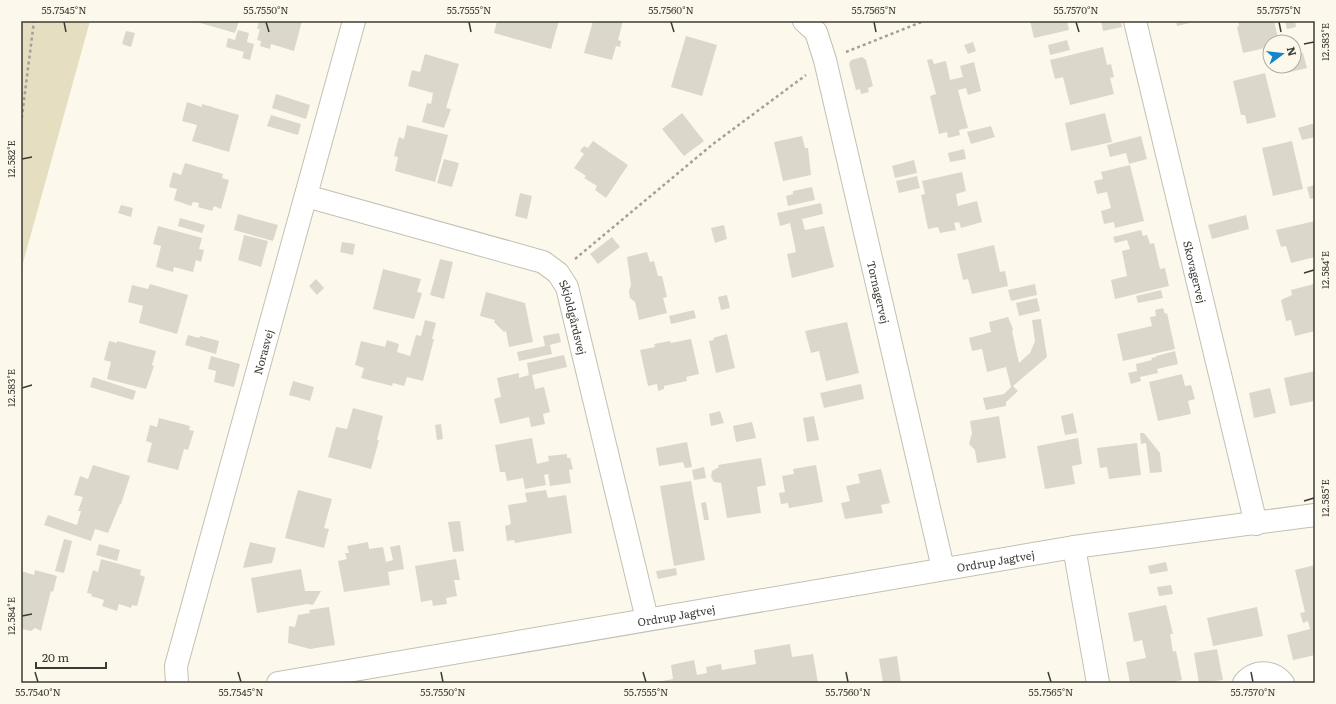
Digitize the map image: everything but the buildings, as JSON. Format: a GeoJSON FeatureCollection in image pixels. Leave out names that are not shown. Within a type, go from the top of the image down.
{"type":"FeatureCollection","features":[{"type":"Feature","properties":{"kind":"street","name":"Norasvej"},"geometry":{"type":"LineString","coordinates":[[177,683],[176,666],[354,21]]}},
{"type":"Feature","properties":{"kind":"street","name":"Tornagervej"},"geometry":{"type":"LineString","coordinates":[[804,21],[816,32],[825,60],[943,568]]}},
{"type":"Feature","properties":{"kind":"street","name":"Skovagervej"},"geometry":{"type":"LineString","coordinates":[[1135,21],[1256,524]]}},
{"type":"Feature","properties":{"kind":"street","name":"Skjoldgårdsvej"},"geometry":{"type":"LineString","coordinates":[[306,196],[543,262],[558,273],[567,287],[647,619]]}},
{"type":"Feature","properties":{"kind":"street","name":"Ordrup Jagtvej"},"geometry":{"type":"LineString","coordinates":[[278,683],[943,568],[1074,547],[1315,515]]}},
{"type":"Feature","properties":{"kind":"street"},"geometry":{"type":"LineString","coordinates":[[1074,547],[1098,683]]}},
{"type":"Feature","properties":{"kind":"street"},"geometry":{"type":"LineString","coordinates":[[1244,683],[1255,674],[1263,673],[1272,674],[1283,683]]}},
{"type":"Feature","properties":{"kind":"path"},"geometry":{"type":"LineString","coordinates":[[21,124],[34,21]]}},
{"type":"Feature","properties":{"kind":"path"},"geometry":{"type":"LineString","coordinates":[[558,273],[713,144],[825,60],[924,21]]}},
{"type":"Feature","properties":{"kind":"shaded area"},"geometry":{"type":"Polygon","coordinates":[[[21,21],[90,21],[21,270],[21,21]]]}}]}
